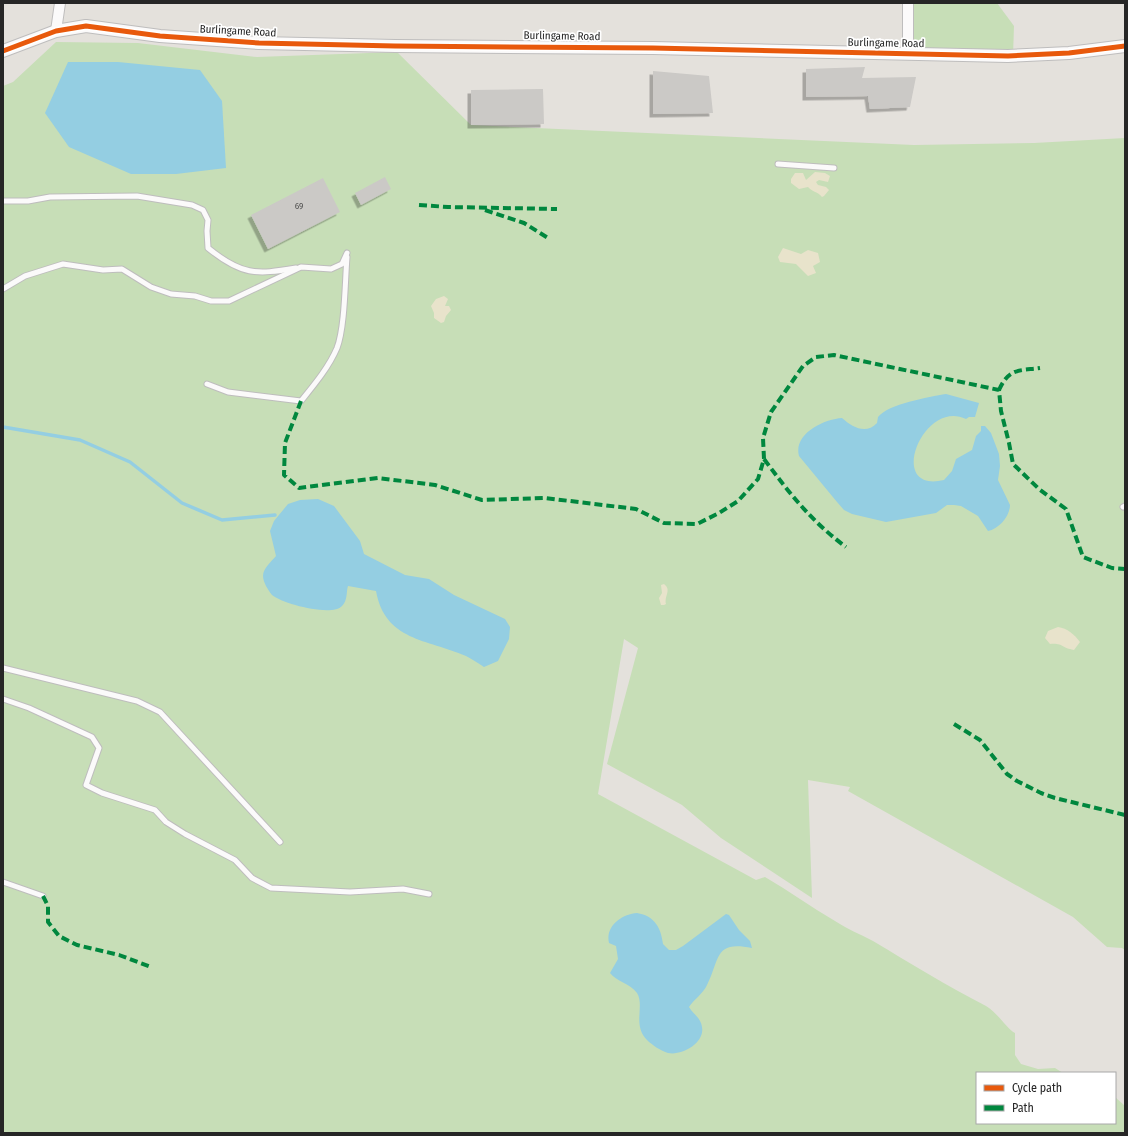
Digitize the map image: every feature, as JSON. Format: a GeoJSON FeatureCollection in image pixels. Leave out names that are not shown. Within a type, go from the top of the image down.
{"type":"FeatureCollection","features":[{"type":"Feature","properties":{"kind":"street"},"geometry":{"type":"LineString","coordinates":[[56,31],[60,3]]}},
{"type":"Feature","properties":{"kind":"street"},"geometry":{"type":"LineString","coordinates":[[908,3],[908,54]]}},
{"type":"Feature","properties":{"kind":"street","name":"Burlingame Road"},"geometry":{"type":"LineString","coordinates":[[3,51],[56,31],[86,26],[160,36],[259,43],[394,46],[622,47],[908,54],[1038,55],[1125,46]]}},
{"type":"Feature","properties":{"kind":"lane"},"geometry":{"type":"LineString","coordinates":[[778,164],[834,168]]}},
{"type":"Feature","properties":{"kind":"lane"},"geometry":{"type":"LineString","coordinates":[[3,201],[28,201],[50,197],[137,196],[192,205],[203,210],[208,220],[208,248],[227,263],[253,272],[273,272],[301,267],[331,269],[342,264],[347,253],[341,329],[338,347],[315,383],[301,401],[228,392],[207,384]]}},
{"type":"Feature","properties":{"kind":"lane"},"geometry":{"type":"LineString","coordinates":[[3,289],[25,276],[63,264],[103,270],[122,269],[151,287],[171,294],[229,301],[301,267]]}},
{"type":"Feature","properties":{"kind":"lane"},"geometry":{"type":"LineString","coordinates":[[3,668],[137,701],[160,712],[280,842]]}},
{"type":"Feature","properties":{"kind":"lane"},"geometry":{"type":"LineString","coordinates":[[3,699],[29,708],[92,737],[99,748],[86,785],[102,793],[155,810],[166,822],[185,834],[235,860],[252,878],[271,888],[350,892],[403,889],[429,894]]}},
{"type":"Feature","properties":{"kind":"lane"},"geometry":{"type":"LineString","coordinates":[[3,882],[43,896]]}},
{"type":"Feature","properties":{"kind":"green space"},"geometry":{"type":"Polygon","coordinates":[[[910,3],[997,3],[1014,26],[1013,56],[910,55],[910,3]]]}},
{"type":"Feature","properties":{"kind":"green space"},"geometry":{"type":"Polygon","coordinates":[[[56,42],[138,43],[257,57],[397,52],[471,125],[914,145],[1034,143],[1125,138],[1125,950],[1122,948],[1107,947],[1073,917],[848,791],[850,787],[808,780],[812,898],[721,838],[682,805],[607,764],[638,648],[624,639],[598,794],[756,880],[765,877],[840,924],[873,941],[986,1006],[1015,1033],[1015,1055],[1021,1064],[1038,1069],[1055,1068],[1061,1072],[976,1072],[976,1124],[1116,1124],[1116,1098],[1125,1106],[1125,1133],[3,1133],[3,86],[13,82],[56,42]]]}},
{"type":"Feature","properties":{"kind":"sand"},"geometry":{"type":"Polygon","coordinates":[[[815,172],[825,173],[830,176],[828,182],[819,180],[816,182],[818,185],[826,187],[829,190],[822,197],[808,187],[799,189],[791,183],[791,179],[795,173],[803,173],[806,180],[815,172]]]}},
{"type":"Feature","properties":{"kind":"sand"},"geometry":{"type":"Polygon","coordinates":[[[783,248],[801,254],[808,250],[818,253],[820,262],[813,266],[816,273],[808,276],[796,264],[780,262],[778,257],[783,248]]]}},
{"type":"Feature","properties":{"kind":"sand"},"geometry":{"type":"Polygon","coordinates":[[[444,296],[448,299],[445,306],[449,306],[451,310],[446,316],[444,322],[441,323],[434,318],[434,313],[431,306],[436,299],[444,296]]]}},
{"type":"Feature","properties":{"kind":"sand"},"geometry":{"type":"Polygon","coordinates":[[[664,584],[668,591],[666,604],[661,605],[659,598],[662,593],[661,585],[664,584]]]}},
{"type":"Feature","properties":{"kind":"sand"},"geometry":{"type":"Polygon","coordinates":[[[1058,627],[1070,632],[1080,642],[1074,650],[1058,644],[1050,644],[1045,638],[1048,631],[1058,627]]]}},
{"type":"Feature","properties":{"kind":"water"},"geometry":{"type":"Polygon","coordinates":[[[68,62],[118,62],[200,70],[222,101],[226,168],[176,174],[131,174],[69,147],[45,113],[68,62]]]}},
{"type":"Feature","properties":{"kind":"water"},"geometry":{"type":"Polygon","coordinates":[[[946,394],[979,403],[975,417],[969,417],[966,419],[950,416],[936,422],[925,433],[917,447],[914,461],[916,473],[926,481],[944,480],[952,471],[956,459],[972,450],[976,436],[981,431],[981,426],[985,426],[991,433],[999,454],[1000,466],[998,480],[1010,505],[1006,518],[1000,525],[992,530],[988,531],[978,516],[961,506],[954,505],[947,505],[936,513],[886,522],[852,514],[844,510],[799,456],[798,448],[805,435],[812,429],[827,421],[842,418],[855,427],[868,429],[873,427],[877,423],[878,417],[890,408],[909,402],[946,394]]]}},
{"type":"Feature","properties":{"kind":"water"},"geometry":{"type":"Polygon","coordinates":[[[318,499],[334,506],[360,541],[364,554],[405,575],[429,579],[454,595],[505,619],[510,627],[509,639],[498,661],[484,667],[466,656],[410,636],[398,629],[388,620],[381,607],[376,591],[348,586],[344,604],[337,609],[328,610],[307,608],[286,602],[272,595],[267,588],[263,578],[263,573],[266,567],[276,556],[270,531],[274,521],[288,504],[300,500],[318,499]]]}},
{"type":"Feature","properties":{"kind":"water"},"geometry":{"type":"Polygon","coordinates":[[[637,913],[653,920],[659,928],[663,944],[669,950],[676,950],[683,946],[726,914],[729,915],[739,930],[750,941],[752,948],[740,946],[731,947],[724,949],[720,954],[705,988],[689,1007],[699,1019],[701,1024],[702,1033],[700,1038],[691,1047],[680,1052],[665,1052],[647,1040],[640,1028],[640,1004],[637,993],[631,987],[616,979],[610,973],[618,959],[616,946],[609,943],[608,937],[612,926],[620,918],[637,913]]]}},
{"type":"Feature","properties":{"kind":"building"},"geometry":{"type":"Polygon","coordinates":[[[865,67],[862,78],[916,77],[910,107],[870,109],[868,96],[806,97],[806,69],[865,67]]]}},
{"type":"Feature","properties":{"kind":"building"},"geometry":{"type":"Polygon","coordinates":[[[653,71],[709,76],[713,113],[653,114],[653,71]]]}},
{"type":"Feature","properties":{"kind":"building"},"geometry":{"type":"Polygon","coordinates":[[[543,89],[544,124],[471,125],[471,90],[543,89]]]}},
{"type":"Feature","properties":{"kind":"building"},"geometry":{"type":"Polygon","coordinates":[[[385,177],[391,189],[361,205],[355,193],[385,177]]]}},
{"type":"Feature","properties":{"kind":"building"},"geometry":{"type":"Polygon","coordinates":[[[323,178],[340,212],[268,249],[251,215],[323,178]]]}},
{"type":"Feature","properties":{"kind":"waterway"},"geometry":{"type":"LineString","coordinates":[[3,427],[80,440],[130,462],[182,503],[222,520],[275,515]]}},
{"type":"Feature","properties":{"kind":"marked path"},"geometry":{"type":"LineString","coordinates":[[419,205],[557,209]]}},
{"type":"Feature","properties":{"kind":"marked path"},"geometry":{"type":"LineString","coordinates":[[485,210],[524,223],[548,238]]}},
{"type":"Feature","properties":{"kind":"marked path"},"geometry":{"type":"LineString","coordinates":[[301,401],[285,443],[284,475],[299,488],[378,478],[435,485],[482,500],[545,498],[636,509],[664,523],[697,524],[738,501],[758,479],[764,459],[763,438],[771,412],[803,366],[816,357],[834,355],[999,390],[1001,411],[1013,464],[1039,489],[1066,509],[1083,557],[1112,568],[1125,569]]}},
{"type":"Feature","properties":{"kind":"marked path"},"geometry":{"type":"LineString","coordinates":[[999,390],[1011,374],[1020,370],[1040,368]]}},
{"type":"Feature","properties":{"kind":"marked path"},"geometry":{"type":"LineString","coordinates":[[764,459],[783,484],[812,517],[846,547]]}},
{"type":"Feature","properties":{"kind":"marked path"},"geometry":{"type":"LineString","coordinates":[[954,724],[980,740],[1007,774],[1017,781],[1055,798],[1125,815]]}},
{"type":"Feature","properties":{"kind":"marked path"},"geometry":{"type":"LineString","coordinates":[[43,896],[48,906],[48,922],[59,936],[77,945],[119,955],[151,967]]}},
{"type":"Feature","properties":{"kind":"cycle path"},"geometry":{"type":"LineString","coordinates":[[3,51],[56,31],[86,26],[160,36],[259,43],[395,46],[653,48],[1008,56],[1069,53],[1125,46]]}}]}
